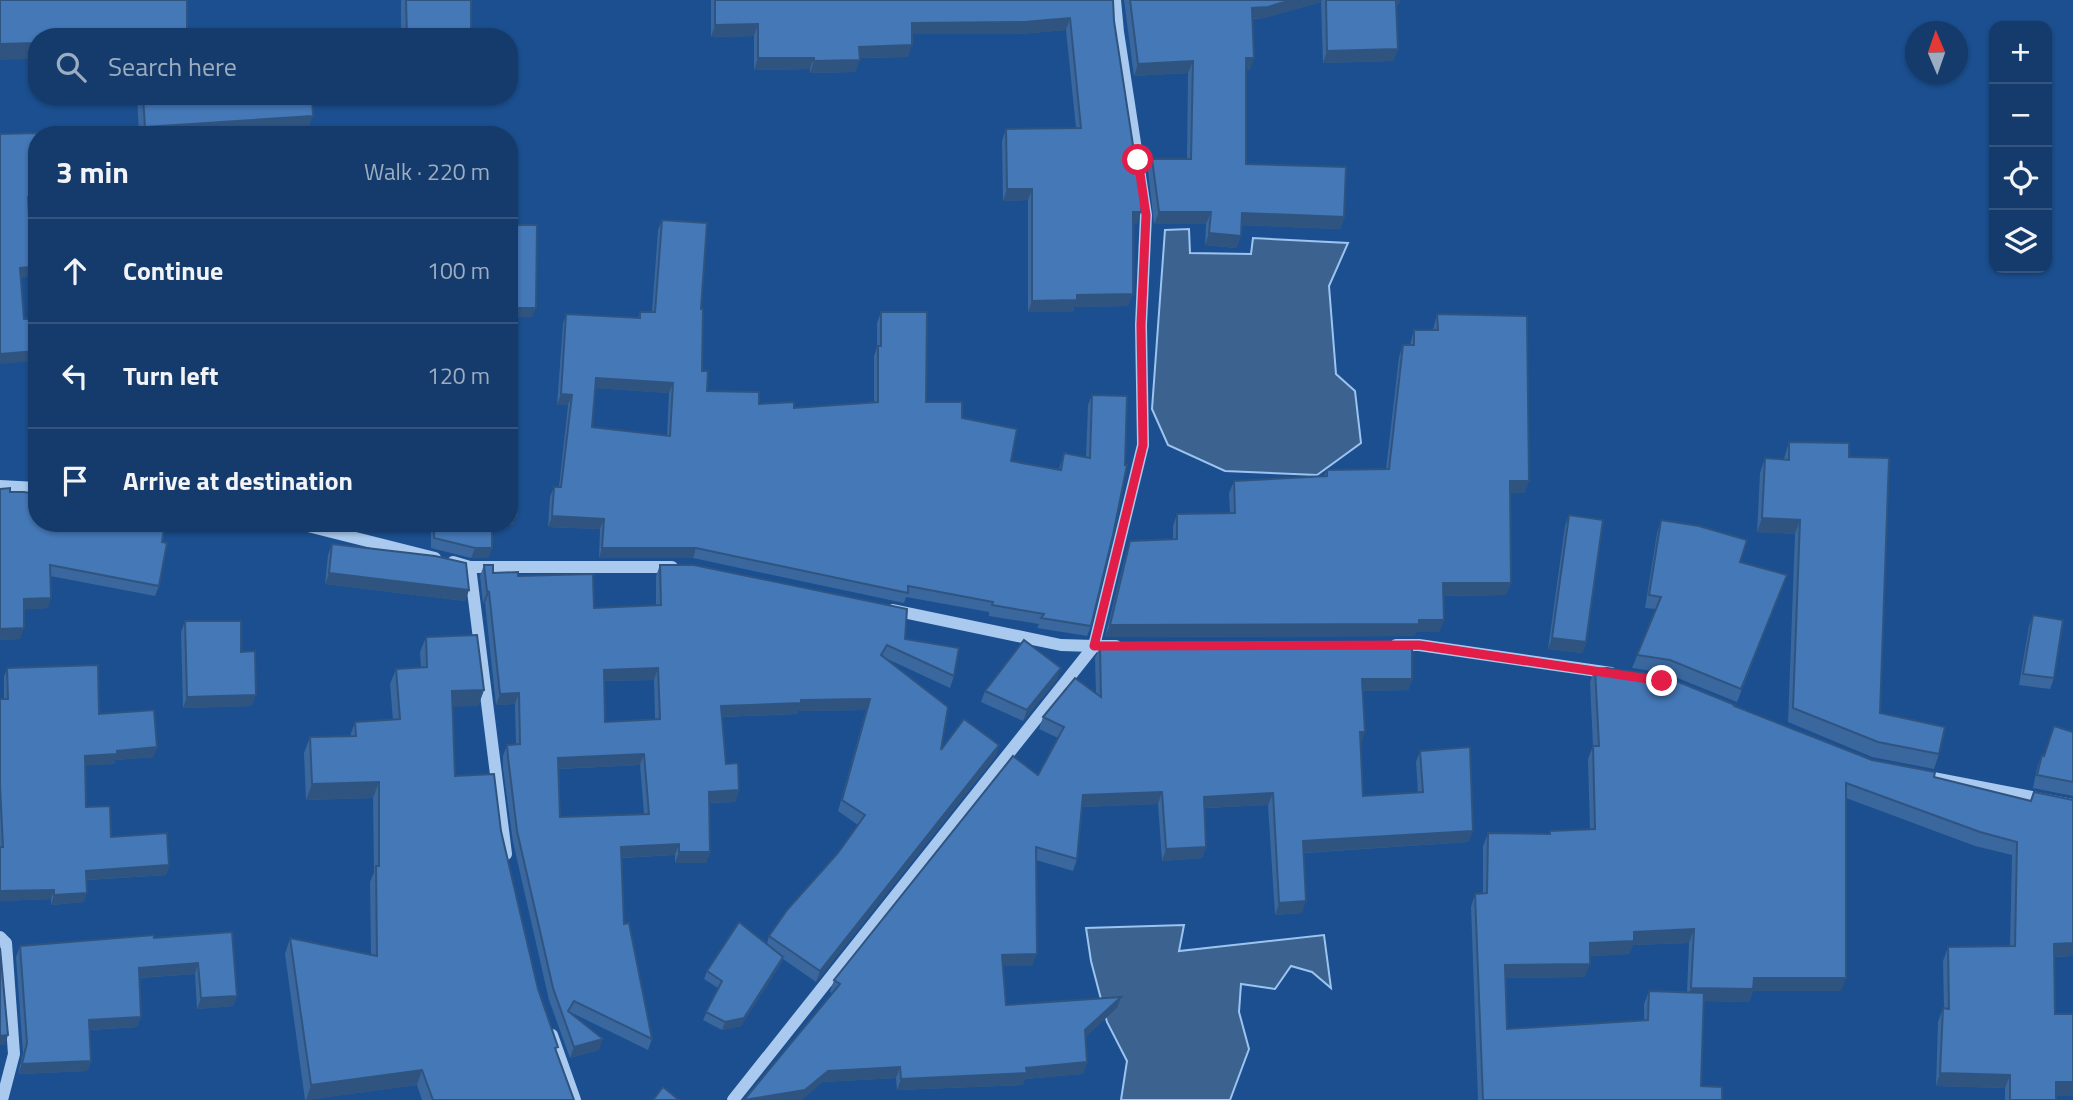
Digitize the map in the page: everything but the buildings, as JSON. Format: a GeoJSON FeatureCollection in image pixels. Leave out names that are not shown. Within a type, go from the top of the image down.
{"type":"FeatureCollection","features":[{"type":"Feature","properties":{"kind":"street"},"geometry":{"type":"LineString","coordinates":[[733,1100],[1094,646],[1143,445],[1141,325],[1146,215],[1115,0]]}},
{"type":"Feature","properties":{"kind":"street"},"geometry":{"type":"LineString","coordinates":[[0,486],[28,488]]}},
{"type":"Feature","properties":{"kind":"street"},"geometry":{"type":"LineString","coordinates":[[332,532],[470,566],[691,567]]}},
{"type":"Feature","properties":{"kind":"street"},"geometry":{"type":"LineString","coordinates":[[470,566],[504,844],[510,870]]}},
{"type":"Feature","properties":{"kind":"street"},"geometry":{"type":"LineString","coordinates":[[876,606],[1061,645],[1135,646]]}},
{"type":"Feature","properties":{"kind":"street"},"geometry":{"type":"LineString","coordinates":[[1378,645],[1419,645],[1622,675]]}},
{"type":"Feature","properties":{"kind":"street"},"geometry":{"type":"LineString","coordinates":[[1924,776],[2073,806]]}},
{"type":"Feature","properties":{"kind":"street"},"geometry":{"type":"LineString","coordinates":[[0,937],[6,943],[14,1054],[2,1100]]}},
{"type":"Feature","properties":{"kind":"street"},"geometry":{"type":"LineString","coordinates":[[549,1027],[575,1100]]}},
{"type":"Feature","properties":{"kind":"water"},"geometry":{"type":"Polygon","coordinates":[[[1189,229],[1190,253],[1251,254],[1253,238],[1348,243],[1329,286],[1336,374],[1355,391],[1361,443],[1317,475],[1225,471],[1168,445],[1152,409],[1165,230],[1189,229]]]}},
{"type":"Feature","properties":{"kind":"water"},"geometry":{"type":"Polygon","coordinates":[[[1184,925],[1179,951],[1324,935],[1331,988],[1312,972],[1291,966],[1275,989],[1241,984],[1239,1012],[1249,1049],[1230,1100],[1121,1100],[1127,1061],[1107,1022],[1091,961],[1086,928],[1184,925]]]}},
{"type":"Feature","properties":{"kind":"route"},"geometry":{"type":"LineString","coordinates":[[1138,160],[1146,215],[1141,325],[1143,445],[1094,646],[1419,645],[1662,681]]}}]}
